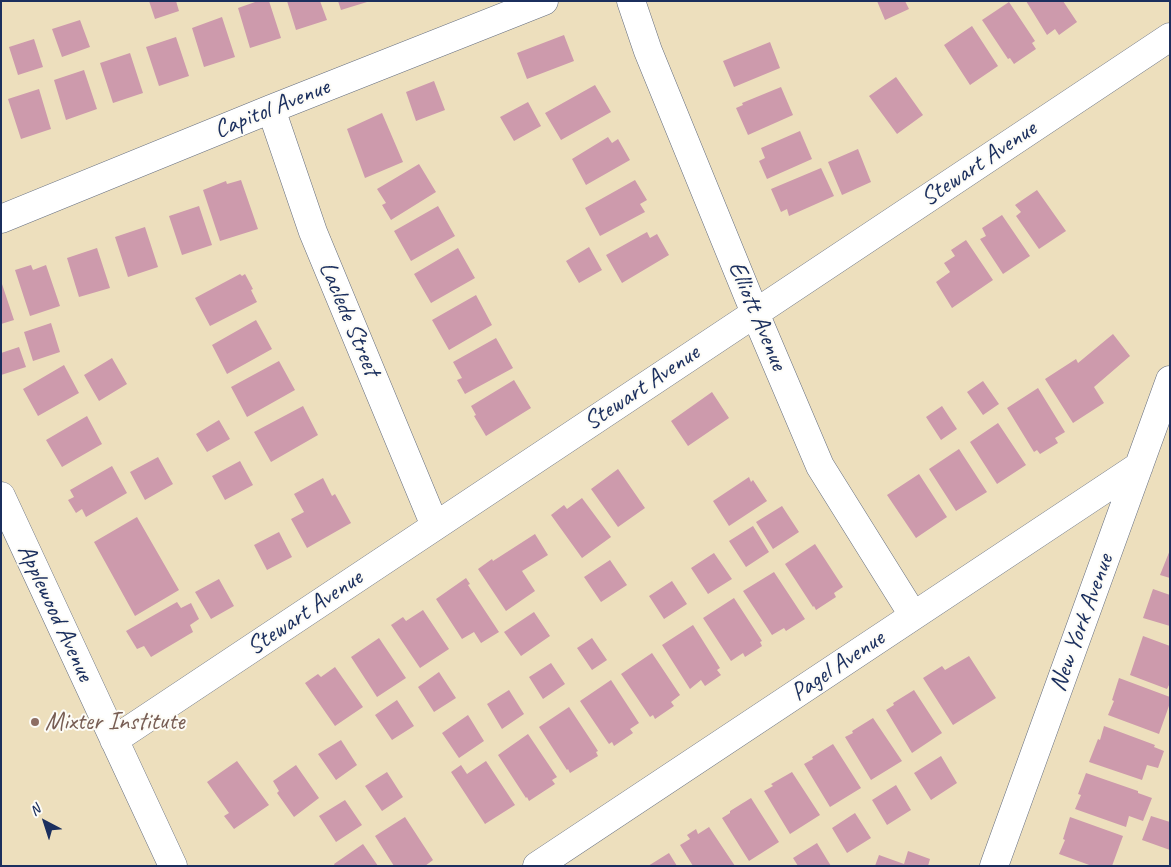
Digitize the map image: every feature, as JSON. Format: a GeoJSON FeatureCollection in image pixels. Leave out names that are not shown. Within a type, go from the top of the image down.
{"type":"FeatureCollection","features":[{"type":"Feature","properties":{"kind":"street","name":"Capitol Avenue"},"geometry":{"type":"LineString","coordinates":[[1,219],[544,1]]}},
{"type":"Feature","properties":{"kind":"street","name":"Elliott Avenue"},"geometry":{"type":"LineString","coordinates":[[631,1],[648,51],[820,466],[913,615]]}},
{"type":"Feature","properties":{"kind":"street","name":"Stewart Avenue"},"geometry":{"type":"LineString","coordinates":[[114,740],[1170,37]]}},
{"type":"Feature","properties":{"kind":"street","name":"Laclede Street"},"geometry":{"type":"LineString","coordinates":[[271,109],[313,232],[435,526]]}},
{"type":"Feature","properties":{"kind":"street","name":"New York Avenue"},"geometry":{"type":"LineString","coordinates":[[994,866],[1170,380]]}},
{"type":"Feature","properties":{"kind":"street","name":"Pagel Avenue"},"geometry":{"type":"LineString","coordinates":[[537,866],[1138,466]]}},
{"type":"Feature","properties":{"kind":"street","name":"Applewood Avenue"},"geometry":{"type":"LineString","coordinates":[[1,496],[173,866]]}},
{"type":"Feature","properties":{"kind":"building"},"geometry":{"type":"Polygon","coordinates":[[[149,1],[176,1],[179,11],[155,19],[149,1]]]}},
{"type":"Feature","properties":{"kind":"building"},"geometry":{"type":"Polygon","coordinates":[[[258,1],[269,1],[281,38],[250,48],[238,8],[258,1]]]}},
{"type":"Feature","properties":{"kind":"building"},"geometry":{"type":"Polygon","coordinates":[[[287,1],[320,1],[327,20],[296,30],[287,1]]]}},
{"type":"Feature","properties":{"kind":"building"},"geometry":{"type":"Polygon","coordinates":[[[338,1],[367,1],[367,2],[341,10],[338,1]]]}},
{"type":"Feature","properties":{"kind":"building"},"geometry":{"type":"Polygon","coordinates":[[[877,1],[905,1],[909,9],[885,20],[877,1]]]}},
{"type":"Feature","properties":{"kind":"building"},"geometry":{"type":"Polygon","coordinates":[[[1026,1],[1063,1],[1077,22],[1059,35],[1055,29],[1047,35],[1026,1]]]}},
{"type":"Feature","properties":{"kind":"building"},"geometry":{"type":"Polygon","coordinates":[[[1009,2],[1035,41],[1032,43],[1036,49],[1014,64],[1010,58],[1008,59],[982,20],[1009,2]]]}},
{"type":"Feature","properties":{"kind":"building"},"geometry":{"type":"Polygon","coordinates":[[[222,17],[235,57],[204,67],[192,28],[222,17]]]}},
{"type":"Feature","properties":{"kind":"building"},"geometry":{"type":"Polygon","coordinates":[[[80,20],[90,47],[62,57],[52,29],[80,20]]]}},
{"type":"Feature","properties":{"kind":"building"},"geometry":{"type":"Polygon","coordinates":[[[972,26],[998,66],[970,85],[944,45],[972,26]]]}},
{"type":"Feature","properties":{"kind":"building"},"geometry":{"type":"Polygon","coordinates":[[[564,35],[574,61],[527,79],[517,53],[564,35]]]}},
{"type":"Feature","properties":{"kind":"building"},"geometry":{"type":"Polygon","coordinates":[[[176,37],[189,76],[159,86],[146,47],[176,37]]]}},
{"type":"Feature","properties":{"kind":"building"},"geometry":{"type":"Polygon","coordinates":[[[34,39],[43,67],[18,75],[9,47],[34,39]]]}},
{"type":"Feature","properties":{"kind":"building"},"geometry":{"type":"Polygon","coordinates":[[[770,42],[780,68],[734,87],[723,61],[770,42]]]}},
{"type":"Feature","properties":{"kind":"building"},"geometry":{"type":"Polygon","coordinates":[[[130,53],[143,93],[113,103],[100,63],[130,53]]]}},
{"type":"Feature","properties":{"kind":"building"},"geometry":{"type":"Polygon","coordinates":[[[84,70],[97,109],[66,120],[54,80],[84,70]]]}},
{"type":"Feature","properties":{"kind":"building"},"geometry":{"type":"Polygon","coordinates":[[[896,77],[923,115],[897,134],[869,96],[896,77]]]}},
{"type":"Feature","properties":{"kind":"building"},"geometry":{"type":"Polygon","coordinates":[[[434,81],[445,110],[416,121],[406,92],[434,81]]]}},
{"type":"Feature","properties":{"kind":"building"},"geometry":{"type":"Polygon","coordinates":[[[595,85],[611,112],[561,140],[545,113],[595,85]]]}},
{"type":"Feature","properties":{"kind":"building"},"geometry":{"type":"Polygon","coordinates":[[[781,87],[793,115],[748,135],[736,108],[743,105],[742,103],[781,87]]]}},
{"type":"Feature","properties":{"kind":"building"},"geometry":{"type":"Polygon","coordinates":[[[39,89],[51,129],[21,139],[8,99],[39,89]]]}},
{"type":"Feature","properties":{"kind":"building"},"geometry":{"type":"Polygon","coordinates":[[[528,102],[541,126],[514,141],[500,117],[528,102]]]}},
{"type":"Feature","properties":{"kind":"building"},"geometry":{"type":"Polygon","coordinates":[[[382,113],[403,162],[365,178],[347,129],[382,113]]]}},
{"type":"Feature","properties":{"kind":"building"},"geometry":{"type":"Polygon","coordinates":[[[800,131],[812,159],[767,179],[759,161],[765,158],[761,148],[800,131]]]}},
{"type":"Feature","properties":{"kind":"building"},"geometry":{"type":"Polygon","coordinates":[[[608,137],[612,143],[618,139],[630,160],[586,185],[572,159],[608,137]]]}},
{"type":"Feature","properties":{"kind":"building"},"geometry":{"type":"Polygon","coordinates":[[[858,149],[871,182],[842,195],[828,162],[858,149]]]}},
{"type":"Feature","properties":{"kind":"building"},"geometry":{"type":"Polygon","coordinates":[[[419,164],[436,192],[391,220],[382,205],[386,203],[377,189],[419,164]]]}},
{"type":"Feature","properties":{"kind":"building"},"geometry":{"type":"Polygon","coordinates":[[[821,168],[834,196],[789,216],[787,209],[781,212],[771,189],[821,168]]]}},
{"type":"Feature","properties":{"kind":"building"},"geometry":{"type":"Polygon","coordinates":[[[241,180],[258,229],[220,241],[203,190],[226,181],[227,184],[241,180]]]}},
{"type":"Feature","properties":{"kind":"building"},"geometry":{"type":"Polygon","coordinates":[[[635,180],[647,200],[640,204],[645,212],[600,236],[585,208],[635,180]]]}},
{"type":"Feature","properties":{"kind":"building"},"geometry":{"type":"Polygon","coordinates":[[[1037,190],[1066,231],[1039,249],[1016,216],[1021,212],[1015,205],[1037,190]]]}},
{"type":"Feature","properties":{"kind":"building"},"geometry":{"type":"Polygon","coordinates":[[[199,206],[212,245],[182,255],[169,216],[199,206]]]}},
{"type":"Feature","properties":{"kind":"building"},"geometry":{"type":"Polygon","coordinates":[[[438,206],[455,236],[411,261],[394,231],[438,206]]]}},
{"type":"Feature","properties":{"kind":"building"},"geometry":{"type":"Polygon","coordinates":[[[1002,215],[1030,256],[1003,274],[980,239],[986,236],[982,228],[1002,215]]]}},
{"type":"Feature","properties":{"kind":"building"},"geometry":{"type":"Polygon","coordinates":[[[145,227],[158,267],[128,277],[115,237],[145,227]]]}},
{"type":"Feature","properties":{"kind":"building"},"geometry":{"type":"Polygon","coordinates":[[[647,232],[650,238],[657,234],[669,255],[622,283],[606,255],[647,232]]]}},
{"type":"Feature","properties":{"kind":"building"},"geometry":{"type":"Polygon","coordinates":[[[966,240],[993,280],[952,308],[936,282],[950,272],[944,263],[955,256],[951,250],[966,240]]]}},
{"type":"Feature","properties":{"kind":"building"},"geometry":{"type":"Polygon","coordinates":[[[589,247],[602,270],[579,283],[566,261],[589,247]]]}},
{"type":"Feature","properties":{"kind":"building"},"geometry":{"type":"Polygon","coordinates":[[[97,248],[110,288],[79,297],[67,258],[97,248]]]}},
{"type":"Feature","properties":{"kind":"building"},"geometry":{"type":"Polygon","coordinates":[[[458,248],[475,278],[431,303],[414,274],[458,248]]]}},
{"type":"Feature","properties":{"kind":"building"},"geometry":{"type":"Polygon","coordinates":[[[31,265],[33,270],[46,265],[60,306],[30,316],[15,270],[31,265]]]}},
{"type":"Feature","properties":{"kind":"building"},"geometry":{"type":"Polygon","coordinates":[[[240,274],[242,276],[245,274],[257,302],[210,326],[195,298],[240,274]]]}},
{"type":"Feature","properties":{"kind":"building"},"geometry":{"type":"Polygon","coordinates":[[[1,281],[14,320],[1,324],[1,281]]]}},
{"type":"Feature","properties":{"kind":"building"},"geometry":{"type":"Polygon","coordinates":[[[476,295],[492,325],[449,350],[432,320],[476,295]]]}},
{"type":"Feature","properties":{"kind":"building"},"geometry":{"type":"Polygon","coordinates":[[[256,320],[272,349],[227,374],[212,345],[256,320]]]}},
{"type":"Feature","properties":{"kind":"building"},"geometry":{"type":"Polygon","coordinates":[[[51,323],[60,352],[33,361],[24,332],[51,323]]]}},
{"type":"Feature","properties":{"kind":"building"},"geometry":{"type":"Polygon","coordinates":[[[1113,334],[1130,356],[1094,387],[1104,403],[1073,423],[1045,379],[1076,359],[1078,363],[1113,334]]]}},
{"type":"Feature","properties":{"kind":"building"},"geometry":{"type":"Polygon","coordinates":[[[496,338],[513,368],[465,394],[457,380],[462,378],[453,362],[496,338]]]}},
{"type":"Feature","properties":{"kind":"building"},"geometry":{"type":"Polygon","coordinates":[[[19,347],[26,367],[1,375],[1,353],[19,347]]]}},
{"type":"Feature","properties":{"kind":"building"},"geometry":{"type":"Polygon","coordinates":[[[112,358],[127,384],[99,401],[84,375],[112,358]]]}},
{"type":"Feature","properties":{"kind":"building"},"geometry":{"type":"Polygon","coordinates":[[[279,361],[295,390],[247,417],[231,387],[279,361]]]}},
{"type":"Feature","properties":{"kind":"building"},"geometry":{"type":"Polygon","coordinates":[[[64,365],[79,393],[38,416],[23,389],[64,365]]]}},
{"type":"Feature","properties":{"kind":"building"},"geometry":{"type":"Polygon","coordinates":[[[514,380],[531,408],[486,436],[474,416],[476,415],[471,406],[514,380]]]}},
{"type":"Feature","properties":{"kind":"building"},"geometry":{"type":"Polygon","coordinates":[[[983,381],[999,404],[983,415],[967,392],[983,381]]]}},
{"type":"Feature","properties":{"kind":"building"},"geometry":{"type":"Polygon","coordinates":[[[1038,388],[1065,432],[1055,438],[1058,443],[1040,454],[1037,450],[1034,452],[1007,408],[1038,388]]]}},
{"type":"Feature","properties":{"kind":"building"},"geometry":{"type":"Polygon","coordinates":[[[712,392],[729,418],[688,446],[671,421],[712,392]]]}},
{"type":"Feature","properties":{"kind":"building"},"geometry":{"type":"Polygon","coordinates":[[[303,406],[318,435],[271,462],[254,432],[303,406]]]}},
{"type":"Feature","properties":{"kind":"building"},"geometry":{"type":"Polygon","coordinates":[[[942,406],[957,429],[941,440],[926,417],[942,406]]]}},
{"type":"Feature","properties":{"kind":"building"},"geometry":{"type":"Polygon","coordinates":[[[87,416],[102,444],[62,467],[46,440],[87,416]]]}},
{"type":"Feature","properties":{"kind":"building"},"geometry":{"type":"Polygon","coordinates":[[[219,420],[230,439],[207,452],[196,434],[219,420]]]}},
{"type":"Feature","properties":{"kind":"building"},"geometry":{"type":"Polygon","coordinates":[[[998,423],[1026,465],[997,484],[970,442],[998,423]]]}},
{"type":"Feature","properties":{"kind":"building"},"geometry":{"type":"Polygon","coordinates":[[[959,449],[987,492],[956,511],[929,469],[959,449]]]}},
{"type":"Feature","properties":{"kind":"building"},"geometry":{"type":"Polygon","coordinates":[[[158,457],[173,484],[145,500],[130,472],[158,457]]]}},
{"type":"Feature","properties":{"kind":"building"},"geometry":{"type":"Polygon","coordinates":[[[240,461],[253,485],[225,500],[212,476],[240,461]]]}},
{"type":"Feature","properties":{"kind":"building"},"geometry":{"type":"Polygon","coordinates":[[[112,466],[127,493],[86,517],[82,509],[76,513],[68,500],[74,497],[70,490],[112,466]]]}},
{"type":"Feature","properties":{"kind":"building"},"geometry":{"type":"Polygon","coordinates":[[[618,469],[645,508],[618,527],[591,489],[618,469]]]}},
{"type":"Feature","properties":{"kind":"building"},"geometry":{"type":"Polygon","coordinates":[[[919,474],[947,517],[916,538],[887,495],[919,474]]]}},
{"type":"Feature","properties":{"kind":"building"},"geometry":{"type":"Polygon","coordinates":[[[749,477],[767,501],[729,526],[713,501],[749,477]]]}},
{"type":"Feature","properties":{"kind":"building"},"geometry":{"type":"Polygon","coordinates":[[[323,478],[332,496],[335,494],[351,523],[307,548],[291,519],[304,512],[294,494],[323,478]]]}},
{"type":"Feature","properties":{"kind":"building"},"geometry":{"type":"Polygon","coordinates":[[[582,498],[611,537],[582,558],[551,515],[564,505],[567,509],[582,498]]]}},
{"type":"Feature","properties":{"kind":"building"},"geometry":{"type":"Polygon","coordinates":[[[782,506],[799,532],[773,549],[756,522],[782,506]]]}},
{"type":"Feature","properties":{"kind":"building"},"geometry":{"type":"Polygon","coordinates":[[[137,517],[179,590],[135,616],[94,542],[137,517]]]}},
{"type":"Feature","properties":{"kind":"building"},"geometry":{"type":"Polygon","coordinates":[[[753,526],[769,552],[746,567],[729,541],[753,526]]]}},
{"type":"Feature","properties":{"kind":"building"},"geometry":{"type":"Polygon","coordinates":[[[279,532],[292,557],[267,570],[254,545],[279,532]]]}},
{"type":"Feature","properties":{"kind":"building"},"geometry":{"type":"Polygon","coordinates":[[[535,534],[548,555],[522,571],[535,591],[506,611],[478,569],[535,534]]]}},
{"type":"Feature","properties":{"kind":"building"},"geometry":{"type":"Polygon","coordinates":[[[815,544],[843,587],[834,593],[836,597],[816,610],[785,564],[815,544]]]}},
{"type":"Feature","properties":{"kind":"building"},"geometry":{"type":"Polygon","coordinates":[[[1170,550],[1170,578],[1160,575],[1170,550]]]}},
{"type":"Feature","properties":{"kind":"building"},"geometry":{"type":"Polygon","coordinates":[[[714,553],[732,579],[708,594],[691,568],[714,553]]]}},
{"type":"Feature","properties":{"kind":"building"},"geometry":{"type":"Polygon","coordinates":[[[610,560],[627,585],[601,602],[584,577],[610,560]]]}},
{"type":"Feature","properties":{"kind":"building"},"geometry":{"type":"Polygon","coordinates":[[[774,572],[805,619],[786,631],[784,628],[772,635],[743,591],[774,572]]]}},
{"type":"Feature","properties":{"kind":"building"},"geometry":{"type":"Polygon","coordinates":[[[466,578],[470,584],[468,585],[499,632],[481,643],[474,632],[462,639],[436,599],[466,578]]]}},
{"type":"Feature","properties":{"kind":"building"},"geometry":{"type":"Polygon","coordinates":[[[219,579],[234,606],[211,619],[195,592],[219,579]]]}},
{"type":"Feature","properties":{"kind":"building"},"geometry":{"type":"Polygon","coordinates":[[[672,581],[687,604],[664,619],[649,596],[672,581]]]}},
{"type":"Feature","properties":{"kind":"building"},"geometry":{"type":"Polygon","coordinates":[[[1153,589],[1170,595],[1170,626],[1143,618],[1153,589]]]}},
{"type":"Feature","properties":{"kind":"building"},"geometry":{"type":"Polygon","coordinates":[[[734,598],[762,641],[760,642],[762,646],[745,657],[743,653],[731,661],[703,618],[734,598]]]}},
{"type":"Feature","properties":{"kind":"building"},"geometry":{"type":"Polygon","coordinates":[[[177,602],[181,608],[191,603],[199,619],[190,625],[193,632],[151,657],[144,646],[137,649],[126,631],[177,602]]]}},
{"type":"Feature","properties":{"kind":"building"},"geometry":{"type":"Polygon","coordinates":[[[423,610],[449,649],[420,668],[391,625],[403,617],[406,621],[423,610]]]}},
{"type":"Feature","properties":{"kind":"building"},"geometry":{"type":"Polygon","coordinates":[[[534,612],[550,636],[521,656],[504,632],[534,612]]]}},
{"type":"Feature","properties":{"kind":"building"},"geometry":{"type":"Polygon","coordinates":[[[693,625],[720,668],[717,670],[721,675],[705,686],[701,680],[690,689],[662,645],[693,625]]]}},
{"type":"Feature","properties":{"kind":"building"},"geometry":{"type":"Polygon","coordinates":[[[1143,636],[1170,646],[1170,683],[1167,689],[1130,675],[1143,636]]]}},
{"type":"Feature","properties":{"kind":"building"},"geometry":{"type":"Polygon","coordinates":[[[379,638],[406,678],[377,697],[351,657],[379,638]]]}},
{"type":"Feature","properties":{"kind":"building"},"geometry":{"type":"Polygon","coordinates":[[[592,638],[607,660],[592,670],[577,648],[592,638]]]}},
{"type":"Feature","properties":{"kind":"building"},"geometry":{"type":"Polygon","coordinates":[[[652,653],[680,695],[671,702],[674,706],[655,719],[653,715],[650,717],[621,674],[652,653]]]}},
{"type":"Feature","properties":{"kind":"building"},"geometry":{"type":"Polygon","coordinates":[[[969,656],[996,698],[953,725],[923,678],[942,666],[945,670],[969,656]]]}},
{"type":"Feature","properties":{"kind":"building"},"geometry":{"type":"Polygon","coordinates":[[[551,663],[565,684],[543,699],[529,677],[551,663]]]}},
{"type":"Feature","properties":{"kind":"building"},"geometry":{"type":"Polygon","coordinates":[[[335,667],[363,707],[335,726],[305,683],[318,674],[321,677],[335,667]]]}},
{"type":"Feature","properties":{"kind":"building"},"geometry":{"type":"Polygon","coordinates":[[[439,672],[456,698],[434,712],[418,687],[439,672]]]}},
{"type":"Feature","properties":{"kind":"building"},"geometry":{"type":"Polygon","coordinates":[[[1119,678],[1170,697],[1170,703],[1159,734],[1108,715],[1114,701],[1112,700],[1119,678]]]}},
{"type":"Feature","properties":{"kind":"building"},"geometry":{"type":"Polygon","coordinates":[[[611,680],[639,723],[630,729],[633,733],[614,746],[612,742],[609,744],[580,701],[611,680]]]}},
{"type":"Feature","properties":{"kind":"building"},"geometry":{"type":"Polygon","coordinates":[[[509,690],[524,714],[502,729],[487,704],[509,690]]]}},
{"type":"Feature","properties":{"kind":"building"},"geometry":{"type":"Polygon","coordinates":[[[914,690],[942,733],[912,753],[886,710],[894,705],[893,703],[914,690]]]}},
{"type":"Feature","properties":{"kind":"building"},"geometry":{"type":"Polygon","coordinates":[[[397,700],[414,726],[392,740],[375,715],[397,700]]]}},
{"type":"Feature","properties":{"kind":"building"},"geometry":{"type":"Polygon","coordinates":[[[569,707],[598,751],[596,752],[598,756],[570,773],[539,727],[569,707]]]}},
{"type":"Feature","properties":{"kind":"building"},"geometry":{"type":"Polygon","coordinates":[[[468,715],[484,741],[459,758],[442,733],[468,715]]]}},
{"type":"Feature","properties":{"kind":"building"},"geometry":{"type":"Polygon","coordinates":[[[873,718],[902,761],[871,780],[845,737],[873,718]]]}},
{"type":"Feature","properties":{"kind":"building"},"geometry":{"type":"Polygon","coordinates":[[[1104,726],[1155,745],[1154,747],[1164,751],[1158,768],[1147,765],[1142,780],[1089,762],[1098,739],[1100,740],[1104,726]]]}},
{"type":"Feature","properties":{"kind":"building"},"geometry":{"type":"Polygon","coordinates":[[[528,734],[557,777],[552,780],[555,784],[529,801],[498,755],[528,734]]]}},
{"type":"Feature","properties":{"kind":"building"},"geometry":{"type":"Polygon","coordinates":[[[341,740],[357,765],[336,780],[318,754],[341,740]]]}},
{"type":"Feature","properties":{"kind":"building"},"geometry":{"type":"Polygon","coordinates":[[[833,744],[861,788],[830,807],[804,764],[833,744]]]}},
{"type":"Feature","properties":{"kind":"building"},"geometry":{"type":"Polygon","coordinates":[[[941,756],[957,783],[931,800],[914,773],[941,756]]]}},
{"type":"Feature","properties":{"kind":"building"},"geometry":{"type":"Polygon","coordinates":[[[237,761],[269,805],[234,829],[224,816],[229,813],[207,782],[237,761]]]}},
{"type":"Feature","properties":{"kind":"building"},"geometry":{"type":"Polygon","coordinates":[[[486,761],[515,805],[485,824],[451,772],[461,765],[467,774],[486,761]]]}},
{"type":"Feature","properties":{"kind":"building"},"geometry":{"type":"Polygon","coordinates":[[[296,765],[319,798],[294,817],[277,793],[279,791],[273,781],[296,765]]]}},
{"type":"Feature","properties":{"kind":"building"},"geometry":{"type":"Polygon","coordinates":[[[387,772],[403,797],[382,811],[365,786],[387,772]]]}},
{"type":"Feature","properties":{"kind":"building"},"geometry":{"type":"Polygon","coordinates":[[[792,772],[820,815],[790,834],[764,791],[773,786],[771,784],[792,772]]]}},
{"type":"Feature","properties":{"kind":"building"},"geometry":{"type":"Polygon","coordinates":[[[1086,773],[1138,791],[1138,793],[1152,798],[1143,821],[1129,816],[1126,827],[1075,809],[1081,795],[1078,794],[1086,773]]]}},
{"type":"Feature","properties":{"kind":"building"},"geometry":{"type":"Polygon","coordinates":[[[896,785],[911,810],[887,825],[872,800],[896,785]]]}},
{"type":"Feature","properties":{"kind":"building"},"geometry":{"type":"Polygon","coordinates":[[[751,798],[779,842],[749,861],[722,818],[751,798]]]}},
{"type":"Feature","properties":{"kind":"building"},"geometry":{"type":"Polygon","coordinates":[[[345,800],[362,825],[336,842],[319,816],[345,800]]]}},
{"type":"Feature","properties":{"kind":"building"},"geometry":{"type":"Polygon","coordinates":[[[855,813],[871,838],[847,853],[832,828],[855,813]]]}},
{"type":"Feature","properties":{"kind":"building"},"geometry":{"type":"Polygon","coordinates":[[[1151,816],[1170,822],[1170,850],[1142,840],[1151,816]]]}},
{"type":"Feature","properties":{"kind":"building"},"geometry":{"type":"Polygon","coordinates":[[[405,817],[433,860],[425,866],[394,866],[375,836],[405,817]]]}},
{"type":"Feature","properties":{"kind":"building"},"geometry":{"type":"Polygon","coordinates":[[[1070,817],[1123,836],[1112,866],[1092,866],[1059,854],[1065,840],[1063,839],[1070,817]]]}},
{"type":"Feature","properties":{"kind":"building"},"geometry":{"type":"Polygon","coordinates":[[[709,827],[735,866],[693,866],[680,845],[690,839],[687,835],[696,829],[698,834],[709,827]]]}},
{"type":"Feature","properties":{"kind":"building"},"geometry":{"type":"Polygon","coordinates":[[[817,843],[831,866],[798,866],[793,858],[817,843]]]}},
{"type":"Feature","properties":{"kind":"building"},"geometry":{"type":"Polygon","coordinates":[[[363,844],[378,866],[335,866],[334,864],[363,844]]]}},
{"type":"Feature","properties":{"kind":"building"},"geometry":{"type":"Polygon","coordinates":[[[908,851],[930,859],[928,866],[875,866],[879,855],[904,864],[908,851]]]}},
{"type":"Feature","properties":{"kind":"building"},"geometry":{"type":"Polygon","coordinates":[[[669,853],[677,866],[648,866],[669,853]]]}},
{"type":"Feature","properties":{"kind":"place","name":"Mixter Institute"},"geometry":{"type":"Point","coordinates":[35,722]}}]}
